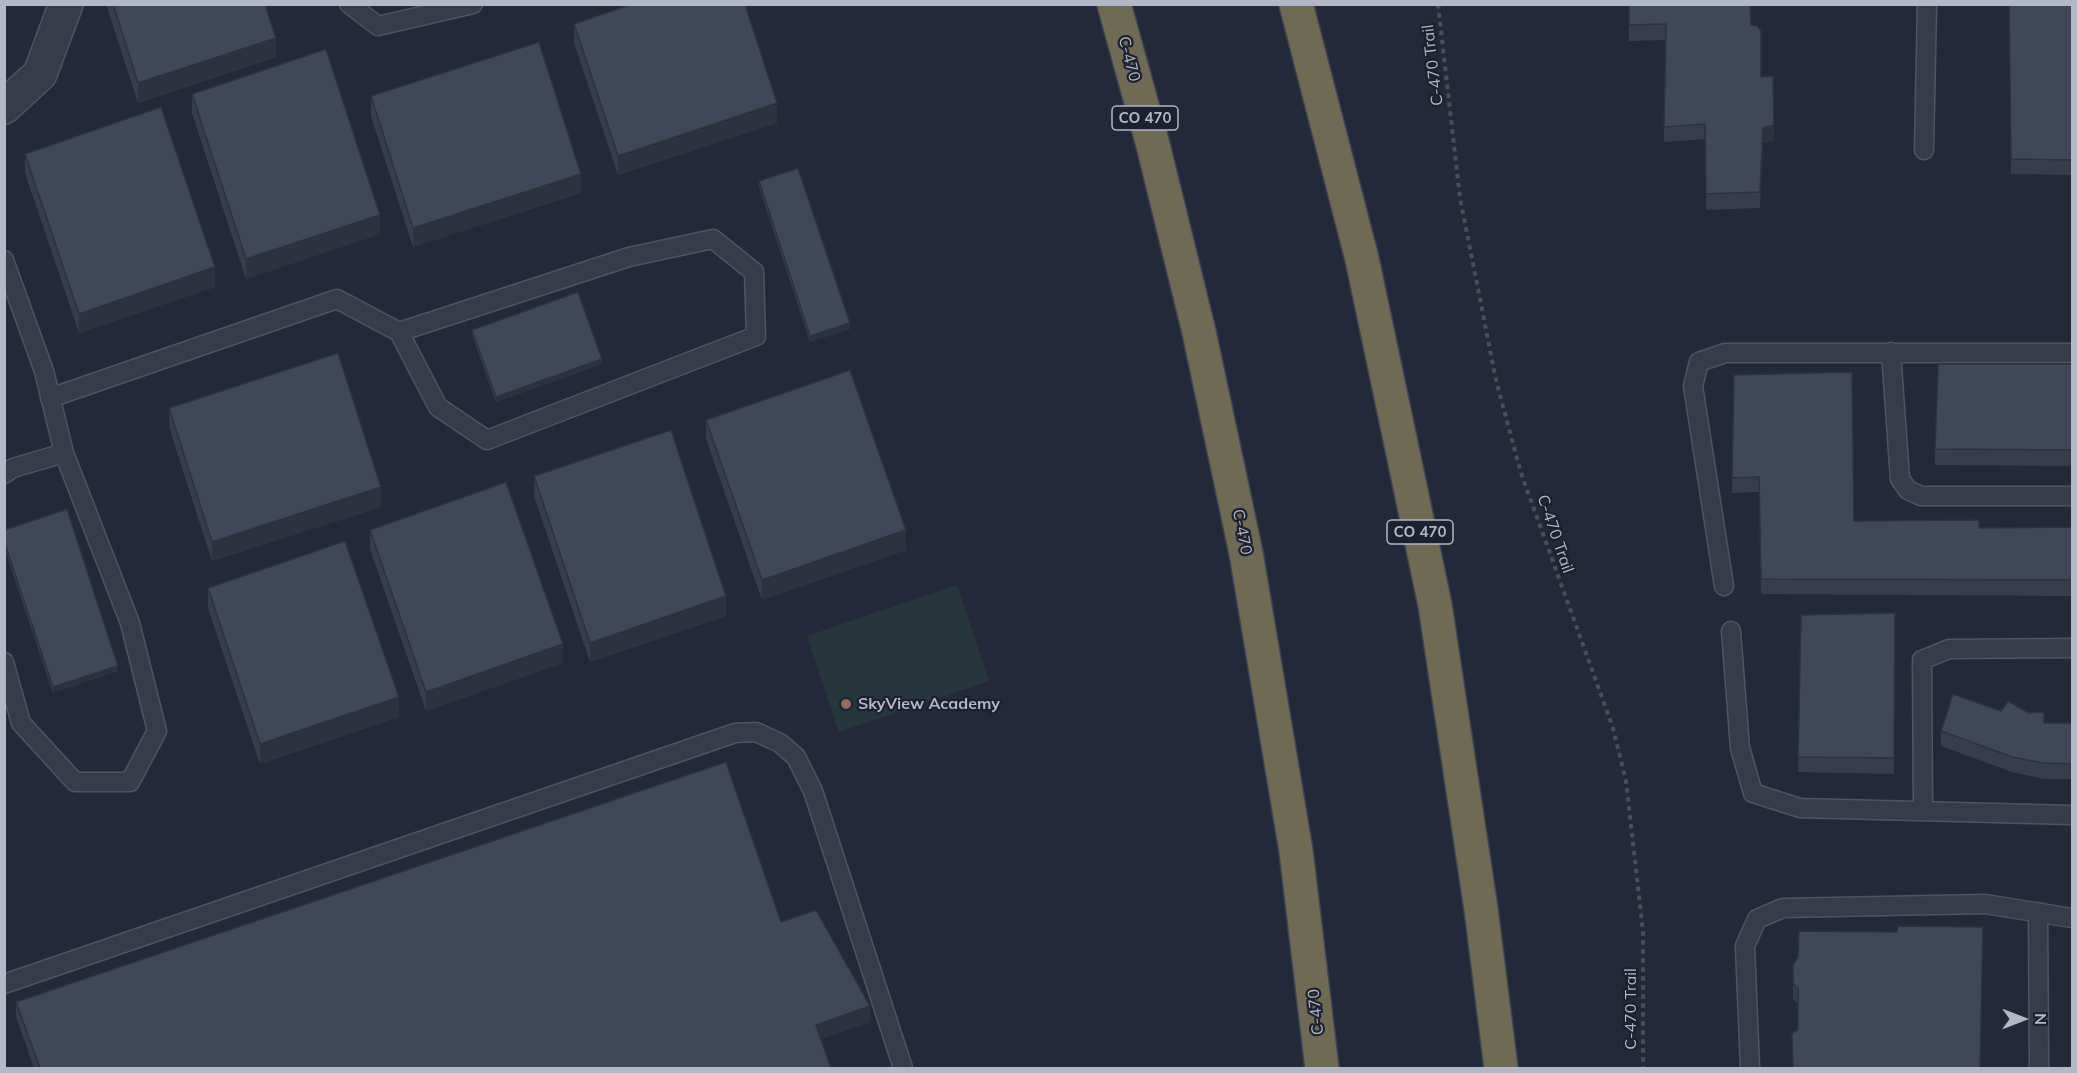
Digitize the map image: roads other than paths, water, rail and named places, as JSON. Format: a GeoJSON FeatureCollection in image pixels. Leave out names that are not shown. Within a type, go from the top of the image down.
{"type":"FeatureCollection","features":[{"type":"Feature","properties":{"kind":"highway","name":"C-470"},"geometry":{"type":"LineString","coordinates":[[1114,4],[1156,156],[1199,332],[1246,553],[1300,875],[1322,1068]]}},
{"type":"Feature","properties":{"kind":"highway","name":"CO 470"},"geometry":{"type":"LineString","coordinates":[[1296,4],[1362,259],[1435,605],[1481,909],[1501,1068]]}},
{"type":"Feature","properties":{"kind":"street"},"geometry":{"type":"LineString","coordinates":[[4,107],[40,74],[66,4]]}},
{"type":"Feature","properties":{"kind":"lane"},"geometry":{"type":"LineString","coordinates":[[349,4],[378,26],[473,4]]}},
{"type":"Feature","properties":{"kind":"lane"},"geometry":{"type":"LineString","coordinates":[[1924,150],[1927,4]]}},
{"type":"Feature","properties":{"kind":"lane"},"geometry":{"type":"LineString","coordinates":[[50,398],[337,299],[399,332],[438,408],[487,440],[756,336],[754,272],[713,239],[628,257],[399,332]]}},
{"type":"Feature","properties":{"kind":"lane"},"geometry":{"type":"LineString","coordinates":[[4,260],[44,371],[64,453],[130,623],[157,731],[130,782],[75,782],[21,723],[4,662]]}},
{"type":"Feature","properties":{"kind":"lane"},"geometry":{"type":"LineString","coordinates":[[1892,352],[1900,479],[1908,490],[1921,496],[2073,495]]}},
{"type":"Feature","properties":{"kind":"lane"},"geometry":{"type":"LineString","coordinates":[[1724,586],[1694,386],[1699,362],[1725,353],[2073,353]]}},
{"type":"Feature","properties":{"kind":"lane"},"geometry":{"type":"LineString","coordinates":[[4,474],[13,468],[64,453]]}},
{"type":"Feature","properties":{"kind":"lane"},"geometry":{"type":"LineString","coordinates":[[1731,631],[1740,748],[1753,793],[1800,808],[2073,815]]}},
{"type":"Feature","properties":{"kind":"lane"},"geometry":{"type":"LineString","coordinates":[[1923,811],[1923,660],[1949,649],[2073,648]]}},
{"type":"Feature","properties":{"kind":"lane"},"geometry":{"type":"LineString","coordinates":[[4,984],[735,733],[756,732],[780,743],[796,757],[813,791],[903,1068]]}},
{"type":"Feature","properties":{"kind":"lane"},"geometry":{"type":"LineString","coordinates":[[1750,1068],[1745,946],[1757,919],[1783,908],[1985,904],[2073,918]]}},
{"type":"Feature","properties":{"kind":"lane"},"geometry":{"type":"LineString","coordinates":[[2038,912],[2039,1068]]}},
{"type":"Feature","properties":{"kind":"place","name":"SkyView Academy"},"geometry":{"type":"Point","coordinates":[846,704]}}]}
